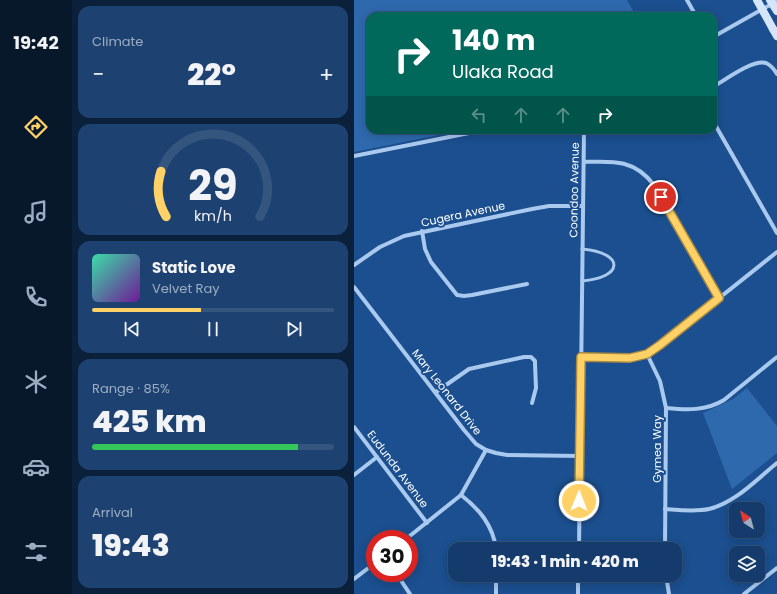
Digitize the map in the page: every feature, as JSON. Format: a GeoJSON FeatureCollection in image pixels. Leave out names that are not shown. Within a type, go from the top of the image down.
{"type":"FeatureCollection","features":[{"type":"Feature","properties":{"kind":"main road"},"geometry":{"type":"LineString","coordinates":[[756,0],[775,32]]}},
{"type":"Feature","properties":{"kind":"main road"},"geometry":{"type":"LineString","coordinates":[[770,0],[777,11]]}},
{"type":"Feature","properties":{"kind":"street"},"geometry":{"type":"LineString","coordinates":[[687,0],[694,12]]}},
{"type":"Feature","properties":{"kind":"street"},"geometry":{"type":"LineString","coordinates":[[717,35],[777,1]]}},
{"type":"Feature","properties":{"kind":"street"},"geometry":{"type":"LineString","coordinates":[[717,85],[756,63],[767,64],[773,68],[777,74]]}},
{"type":"Feature","properties":{"kind":"street"},"geometry":{"type":"LineString","coordinates":[[717,128],[777,233]]}},
{"type":"Feature","properties":{"kind":"street"},"geometry":{"type":"LineString","coordinates":[[354,156],[464,134]]}},
{"type":"Feature","properties":{"kind":"street","name":"Coondoo Avenue"},"geometry":{"type":"LineString","coordinates":[[579,542],[584,134]]}},
{"type":"Feature","properties":{"kind":"street"},"geometry":{"type":"LineString","coordinates":[[584,162],[609,161],[625,163],[636,167],[645,174],[654,184],[719,298]]}},
{"type":"Feature","properties":{"kind":"street","name":"Cugera Avenue"},"geometry":{"type":"LineString","coordinates":[[354,264],[387,243],[422,231],[550,206],[583,206]]}},
{"type":"Feature","properties":{"kind":"street"},"geometry":{"type":"LineString","coordinates":[[422,231],[425,249],[431,262],[457,295],[472,295],[527,284]]}},
{"type":"Feature","properties":{"kind":"street"},"geometry":{"type":"LineString","coordinates":[[581,357],[630,358],[647,354],[777,252]]}},
{"type":"Feature","properties":{"kind":"street","name":"Mary Leonard Drive"},"geometry":{"type":"LineString","coordinates":[[354,287],[476,444],[496,454],[580,456]]}},
{"type":"Feature","properties":{"kind":"street","name":"Gymea Way"},"geometry":{"type":"LineString","coordinates":[[647,354],[660,381],[666,408],[665,542]]}},
{"type":"Feature","properties":{"kind":"street"},"geometry":{"type":"LineString","coordinates":[[436,392],[469,369],[524,357],[531,357],[535,361],[536,370],[536,388],[532,403]]}},
{"type":"Feature","properties":{"kind":"street"},"geometry":{"type":"LineString","coordinates":[[666,408],[695,410],[715,405],[724,400],[777,357]]}},
{"type":"Feature","properties":{"kind":"street","name":"Eudunda Avenue"},"geometry":{"type":"LineString","coordinates":[[354,427],[427,523]]}},
{"type":"Feature","properties":{"kind":"street"},"geometry":{"type":"LineString","coordinates":[[418,530],[461,495],[486,450]]}},
{"type":"Feature","properties":{"kind":"street"},"geometry":{"type":"LineString","coordinates":[[354,475],[377,457]]}},
{"type":"Feature","properties":{"kind":"street"},"geometry":{"type":"LineString","coordinates":[[666,509],[704,510],[722,504],[733,498],[777,462]]}},
{"type":"Feature","properties":{"kind":"street"},"geometry":{"type":"LineString","coordinates":[[461,495],[477,509],[487,522],[493,534],[495,542]]}},
{"type":"Feature","properties":{"kind":"street"},"geometry":{"type":"LineString","coordinates":[[744,594],[777,568]]}},
{"type":"Feature","properties":{"kind":"street"},"geometry":{"type":"LineString","coordinates":[[354,579],[366,570]]}},
{"type":"Feature","properties":{"kind":"street"},"geometry":{"type":"LineString","coordinates":[[402,582],[410,594]]}},
{"type":"Feature","properties":{"kind":"street"},"geometry":{"type":"LineString","coordinates":[[496,582],[496,594]]}},
{"type":"Feature","properties":{"kind":"street"},"geometry":{"type":"LineString","coordinates":[[578,582],[578,594]]}},
{"type":"Feature","properties":{"kind":"street"},"geometry":{"type":"LineString","coordinates":[[667,582],[669,594]]}},
{"type":"Feature","properties":{"kind":"lane","name":"Coondoo Avenue"},"geometry":{"type":"LineString","coordinates":[[582,249],[593,250],[612,258],[614,268],[609,274],[582,281]]}},
{"type":"Feature","properties":{"kind":"shaded area"},"geometry":{"type":"Polygon","coordinates":[[[354,0],[627,0],[634,12],[366,12],[366,134],[443,134],[354,152],[354,0]]]}},
{"type":"Feature","properties":{"kind":"shaded area"},"geometry":{"type":"Polygon","coordinates":[[[747,388],[777,426],[777,453],[732,489],[703,413],[733,399],[747,388]]]}},
{"type":"Feature","properties":{"kind":"route"},"geometry":{"type":"LineString","coordinates":[[579,501],[581,357],[630,358],[647,354],[719,298],[661,197]]}}]}
